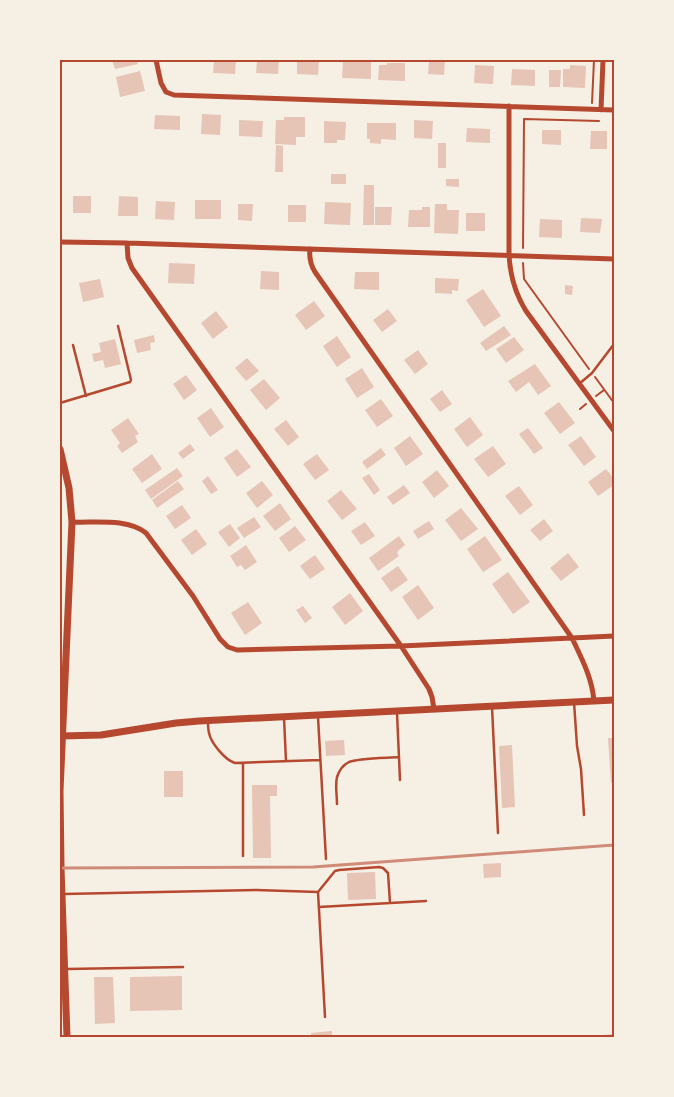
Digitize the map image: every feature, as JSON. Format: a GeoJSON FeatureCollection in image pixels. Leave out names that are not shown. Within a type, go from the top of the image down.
{"type":"FeatureCollection","features":[{"type":"Feature","properties":{"kind":"street"},"geometry":{"type":"LineString","coordinates":[[156,60],[161,83],[166,92],[174,95],[614,110]]}},
{"type":"Feature","properties":{"kind":"street"},"geometry":{"type":"LineString","coordinates":[[601,110],[603,60]]}},
{"type":"Feature","properties":{"kind":"street"},"geometry":{"type":"LineString","coordinates":[[509,106],[508,255],[512,278],[520,302],[614,431]]}},
{"type":"Feature","properties":{"kind":"street"},"geometry":{"type":"LineString","coordinates":[[60,242],[614,258]]}},
{"type":"Feature","properties":{"kind":"street"},"geometry":{"type":"LineString","coordinates":[[127,243],[128,258],[132,268],[401,646],[429,688],[434,709]]}},
{"type":"Feature","properties":{"kind":"street"},"geometry":{"type":"LineString","coordinates":[[310,249],[309,257],[315,272],[572,638],[590,678],[594,701]]}},
{"type":"Feature","properties":{"kind":"street"},"geometry":{"type":"LineString","coordinates":[[60,449],[69,488],[72,522],[60,791],[67,1037]]}},
{"type":"Feature","properties":{"kind":"street"},"geometry":{"type":"LineString","coordinates":[[72,522],[121,523],[138,527],[146,533],[193,596],[220,639],[228,647],[237,650],[401,646],[614,636]]}},
{"type":"Feature","properties":{"kind":"street"},"geometry":{"type":"LineString","coordinates":[[62,736],[102,735],[176,723],[614,700]]}},
{"type":"Feature","properties":{"kind":"lane"},"geometry":{"type":"LineString","coordinates":[[60,403],[127,384],[131,380],[118,326]]}},
{"type":"Feature","properties":{"kind":"lane"},"geometry":{"type":"LineString","coordinates":[[579,384],[592,373],[614,344]]}},
{"type":"Feature","properties":{"kind":"lane"},"geometry":{"type":"LineString","coordinates":[[73,345],[86,396]]}},
{"type":"Feature","properties":{"kind":"lane"},"geometry":{"type":"LineString","coordinates":[[574,702],[584,815]]}},
{"type":"Feature","properties":{"kind":"lane"},"geometry":{"type":"LineString","coordinates":[[492,707],[498,833]]}},
{"type":"Feature","properties":{"kind":"lane"},"geometry":{"type":"LineString","coordinates":[[396,712],[400,780]]}},
{"type":"Feature","properties":{"kind":"lane"},"geometry":{"type":"LineString","coordinates":[[318,715],[326,859]]}},
{"type":"Feature","properties":{"kind":"lane"},"geometry":{"type":"LineString","coordinates":[[284,717],[286,761]]}},
{"type":"Feature","properties":{"kind":"lane"},"geometry":{"type":"LineString","coordinates":[[208,721],[209,736],[230,762],[320,760]]}},
{"type":"Feature","properties":{"kind":"lane"},"geometry":{"type":"LineString","coordinates":[[337,804],[336,782],[343,766],[348,762],[399,757]]}},
{"type":"Feature","properties":{"kind":"lane"},"geometry":{"type":"LineString","coordinates":[[243,763],[243,856]]}},
{"type":"Feature","properties":{"kind":"lane"},"geometry":{"type":"LineString","coordinates":[[326,1017],[318,892],[335,871],[379,867],[383,868],[388,874],[390,903]]}},
{"type":"Feature","properties":{"kind":"lane"},"geometry":{"type":"LineString","coordinates":[[62,894],[256,890],[318,892]]}},
{"type":"Feature","properties":{"kind":"lane"},"geometry":{"type":"LineString","coordinates":[[319,907],[426,902]]}},
{"type":"Feature","properties":{"kind":"lane"},"geometry":{"type":"LineString","coordinates":[[65,969],[183,967]]}},
{"type":"Feature","properties":{"kind":"lane"},"geometry":{"type":"LineString","coordinates":[[161,1037],[174,1037]]}},
{"type":"Feature","properties":{"kind":"path"},"geometry":{"type":"LineString","coordinates":[[591,120],[594,60]]}},
{"type":"Feature","properties":{"kind":"path"},"geometry":{"type":"LineString","coordinates":[[599,121],[524,119],[524,279],[614,403]]}},
{"type":"Feature","properties":{"kind":"building"},"geometry":{"type":"Polygon","coordinates":[[[112,60],[137,60],[138,64],[115,69],[112,60]]]}},
{"type":"Feature","properties":{"kind":"building"},"geometry":{"type":"Polygon","coordinates":[[[214,60],[236,60],[235,74],[213,73],[214,60]]]}},
{"type":"Feature","properties":{"kind":"building"},"geometry":{"type":"Polygon","coordinates":[[[257,60],[279,60],[278,74],[256,73],[257,60]]]}},
{"type":"Feature","properties":{"kind":"building"},"geometry":{"type":"Polygon","coordinates":[[[297,60],[319,60],[318,75],[297,74],[297,60]]]}},
{"type":"Feature","properties":{"kind":"building"},"geometry":{"type":"Polygon","coordinates":[[[429,60],[445,60],[444,75],[428,74],[429,60]]]}},
{"type":"Feature","properties":{"kind":"building"},"geometry":{"type":"Polygon","coordinates":[[[343,61],[371,62],[371,79],[342,78],[343,61]]]}},
{"type":"Feature","properties":{"kind":"building"},"geometry":{"type":"Polygon","coordinates":[[[387,63],[405,63],[405,81],[378,80],[379,65],[387,65],[387,63]]]}},
{"type":"Feature","properties":{"kind":"building"},"geometry":{"type":"Polygon","coordinates":[[[475,65],[494,66],[493,84],[474,83],[475,65]]]}},
{"type":"Feature","properties":{"kind":"building"},"geometry":{"type":"Polygon","coordinates":[[[570,65],[586,66],[585,88],[563,87],[563,69],[570,69],[570,65]]]}},
{"type":"Feature","properties":{"kind":"building"},"geometry":{"type":"Polygon","coordinates":[[[512,69],[535,70],[535,86],[511,85],[512,69]]]}},
{"type":"Feature","properties":{"kind":"building"},"geometry":{"type":"Polygon","coordinates":[[[549,70],[561,70],[560,87],[549,87],[549,70]]]}},
{"type":"Feature","properties":{"kind":"building"},"geometry":{"type":"Polygon","coordinates":[[[140,71],[145,91],[120,97],[116,77],[140,71]]]}},
{"type":"Feature","properties":{"kind":"building"},"geometry":{"type":"Polygon","coordinates":[[[202,114],[221,115],[220,135],[201,134],[202,114]]]}},
{"type":"Feature","properties":{"kind":"building"},"geometry":{"type":"Polygon","coordinates":[[[155,115],[180,116],[180,130],[154,129],[155,115]]]}},
{"type":"Feature","properties":{"kind":"building"},"geometry":{"type":"Polygon","coordinates":[[[284,117],[305,117],[305,137],[296,137],[296,145],[275,144],[276,120],[284,120],[284,117]]]}},
{"type":"Feature","properties":{"kind":"building"},"geometry":{"type":"Polygon","coordinates":[[[239,120],[263,121],[262,137],[239,136],[239,120]]]}},
{"type":"Feature","properties":{"kind":"building"},"geometry":{"type":"Polygon","coordinates":[[[414,120],[433,121],[432,139],[414,138],[414,120]]]}},
{"type":"Feature","properties":{"kind":"building"},"geometry":{"type":"Polygon","coordinates":[[[324,121],[346,122],[345,140],[337,140],[337,143],[324,143],[324,121]]]}},
{"type":"Feature","properties":{"kind":"building"},"geometry":{"type":"Polygon","coordinates":[[[367,123],[396,123],[396,140],[381,139],[381,144],[370,143],[370,139],[367,139],[367,123]]]}},
{"type":"Feature","properties":{"kind":"building"},"geometry":{"type":"Polygon","coordinates":[[[467,128],[490,129],[490,143],[466,142],[467,128]]]}},
{"type":"Feature","properties":{"kind":"building"},"geometry":{"type":"Polygon","coordinates":[[[542,130],[561,130],[561,145],[542,144],[542,130]]]}},
{"type":"Feature","properties":{"kind":"building"},"geometry":{"type":"Polygon","coordinates":[[[591,131],[607,131],[607,149],[590,149],[591,131]]]}},
{"type":"Feature","properties":{"kind":"building"},"geometry":{"type":"Polygon","coordinates":[[[438,143],[446,143],[446,168],[438,168],[438,143]]]}},
{"type":"Feature","properties":{"kind":"building"},"geometry":{"type":"Polygon","coordinates":[[[276,145],[283,146],[283,172],[275,172],[276,145]]]}},
{"type":"Feature","properties":{"kind":"building"},"geometry":{"type":"Polygon","coordinates":[[[331,174],[346,174],[346,184],[331,184],[331,174]]]}},
{"type":"Feature","properties":{"kind":"building"},"geometry":{"type":"Polygon","coordinates":[[[446,179],[459,179],[459,187],[446,186],[446,179]]]}},
{"type":"Feature","properties":{"kind":"building"},"geometry":{"type":"Polygon","coordinates":[[[364,185],[374,185],[374,225],[363,225],[364,185]]]}},
{"type":"Feature","properties":{"kind":"building"},"geometry":{"type":"Polygon","coordinates":[[[73,196],[91,196],[91,213],[73,213],[73,196]]]}},
{"type":"Feature","properties":{"kind":"building"},"geometry":{"type":"Polygon","coordinates":[[[119,196],[138,197],[138,216],[118,216],[119,196]]]}},
{"type":"Feature","properties":{"kind":"building"},"geometry":{"type":"Polygon","coordinates":[[[195,200],[221,200],[221,219],[195,219],[195,200]]]}},
{"type":"Feature","properties":{"kind":"building"},"geometry":{"type":"Polygon","coordinates":[[[156,201],[175,202],[174,220],[155,219],[156,201]]]}},
{"type":"Feature","properties":{"kind":"building"},"geometry":{"type":"Polygon","coordinates":[[[325,202],[351,203],[350,225],[324,224],[325,202]]]}},
{"type":"Feature","properties":{"kind":"building"},"geometry":{"type":"Polygon","coordinates":[[[238,204],[253,204],[252,221],[238,220],[238,204]]]}},
{"type":"Feature","properties":{"kind":"building"},"geometry":{"type":"Polygon","coordinates":[[[435,204],[447,204],[447,210],[459,210],[458,234],[434,233],[435,204]]]}},
{"type":"Feature","properties":{"kind":"building"},"geometry":{"type":"Polygon","coordinates":[[[288,205],[306,205],[306,222],[288,222],[288,205]]]}},
{"type":"Feature","properties":{"kind":"building"},"geometry":{"type":"Polygon","coordinates":[[[375,207],[392,207],[391,225],[375,225],[375,207]]]}},
{"type":"Feature","properties":{"kind":"building"},"geometry":{"type":"Polygon","coordinates":[[[422,207],[430,207],[430,227],[408,227],[409,210],[422,210],[422,207]]]}},
{"type":"Feature","properties":{"kind":"building"},"geometry":{"type":"Polygon","coordinates":[[[466,213],[485,213],[485,231],[466,231],[466,213]]]}},
{"type":"Feature","properties":{"kind":"building"},"geometry":{"type":"Polygon","coordinates":[[[581,218],[602,219],[600,233],[580,232],[581,218]]]}},
{"type":"Feature","properties":{"kind":"building"},"geometry":{"type":"Polygon","coordinates":[[[540,219],[562,220],[562,238],[539,237],[540,219]]]}},
{"type":"Feature","properties":{"kind":"building"},"geometry":{"type":"Polygon","coordinates":[[[169,263],[195,264],[194,284],[168,283],[169,263]]]}},
{"type":"Feature","properties":{"kind":"building"},"geometry":{"type":"Polygon","coordinates":[[[261,271],[279,272],[279,290],[260,289],[261,271]]]}},
{"type":"Feature","properties":{"kind":"building"},"geometry":{"type":"Polygon","coordinates":[[[355,272],[379,272],[379,290],[354,289],[355,272]]]}},
{"type":"Feature","properties":{"kind":"building"},"geometry":{"type":"Polygon","coordinates":[[[435,278],[459,279],[458,291],[452,290],[452,294],[435,293],[435,278]]]}},
{"type":"Feature","properties":{"kind":"building"},"geometry":{"type":"Polygon","coordinates":[[[100,279],[104,297],[83,302],[79,283],[100,279]]]}},
{"type":"Feature","properties":{"kind":"building"},"geometry":{"type":"Polygon","coordinates":[[[565,285],[573,286],[572,295],[565,294],[565,285]]]}},
{"type":"Feature","properties":{"kind":"building"},"geometry":{"type":"Polygon","coordinates":[[[483,289],[501,316],[484,327],[466,300],[483,289]]]}},
{"type":"Feature","properties":{"kind":"building"},"geometry":{"type":"Polygon","coordinates":[[[314,301],[325,316],[306,330],[295,315],[314,301]]]}},
{"type":"Feature","properties":{"kind":"building"},"geometry":{"type":"Polygon","coordinates":[[[388,309],[397,321],[382,332],[373,320],[388,309]]]}},
{"type":"Feature","properties":{"kind":"building"},"geometry":{"type":"Polygon","coordinates":[[[216,311],[228,327],[213,339],[201,323],[216,311]]]}},
{"type":"Feature","properties":{"kind":"building"},"geometry":{"type":"Polygon","coordinates":[[[504,326],[511,335],[486,351],[480,343],[504,326]]]}},
{"type":"Feature","properties":{"kind":"building"},"geometry":{"type":"Polygon","coordinates":[[[154,335],[155,342],[150,343],[151,350],[137,353],[134,340],[154,335]]]}},
{"type":"Feature","properties":{"kind":"building"},"geometry":{"type":"Polygon","coordinates":[[[337,336],[351,357],[337,367],[323,346],[337,336]]]}},
{"type":"Feature","properties":{"kind":"building"},"geometry":{"type":"Polygon","coordinates":[[[514,337],[524,350],[506,363],[496,349],[514,337]]]}},
{"type":"Feature","properties":{"kind":"building"},"geometry":{"type":"Polygon","coordinates":[[[115,339],[121,364],[105,368],[103,360],[94,362],[92,354],[101,352],[99,343],[115,339]]]}},
{"type":"Feature","properties":{"kind":"building"},"geometry":{"type":"Polygon","coordinates":[[[418,350],[428,364],[415,374],[404,360],[418,350]]]}},
{"type":"Feature","properties":{"kind":"building"},"geometry":{"type":"Polygon","coordinates":[[[247,358],[259,371],[246,381],[235,368],[247,358]]]}},
{"type":"Feature","properties":{"kind":"building"},"geometry":{"type":"Polygon","coordinates":[[[535,364],[551,386],[538,395],[529,382],[516,392],[508,381],[535,364]]]}},
{"type":"Feature","properties":{"kind":"building"},"geometry":{"type":"Polygon","coordinates":[[[362,368],[374,387],[357,398],[345,379],[362,368]]]}},
{"type":"Feature","properties":{"kind":"building"},"geometry":{"type":"Polygon","coordinates":[[[186,375],[197,390],[184,400],[173,384],[186,375]]]}},
{"type":"Feature","properties":{"kind":"building"},"geometry":{"type":"Polygon","coordinates":[[[264,379],[280,398],[266,410],[250,390],[264,379]]]}},
{"type":"Feature","properties":{"kind":"building"},"geometry":{"type":"Polygon","coordinates":[[[442,390],[452,404],[440,412],[430,399],[442,390]]]}},
{"type":"Feature","properties":{"kind":"building"},"geometry":{"type":"Polygon","coordinates":[[[381,399],[393,416],[377,427],[365,410],[381,399]]]}},
{"type":"Feature","properties":{"kind":"building"},"geometry":{"type":"Polygon","coordinates":[[[559,402],[575,423],[560,434],[544,413],[559,402]]]}},
{"type":"Feature","properties":{"kind":"building"},"geometry":{"type":"Polygon","coordinates":[[[211,408],[224,427],[210,437],[197,418],[211,408]]]}},
{"type":"Feature","properties":{"kind":"building"},"geometry":{"type":"Polygon","coordinates":[[[470,417],[483,435],[467,447],[454,429],[470,417]]]}},
{"type":"Feature","properties":{"kind":"building"},"geometry":{"type":"Polygon","coordinates":[[[128,418],[139,434],[135,436],[138,442],[122,453],[117,446],[120,443],[111,430],[128,418]]]}},
{"type":"Feature","properties":{"kind":"building"},"geometry":{"type":"Polygon","coordinates":[[[286,420],[299,437],[288,446],[274,429],[286,420]]]}},
{"type":"Feature","properties":{"kind":"building"},"geometry":{"type":"Polygon","coordinates":[[[528,428],[543,448],[534,454],[519,434],[528,428]]]}},
{"type":"Feature","properties":{"kind":"building"},"geometry":{"type":"Polygon","coordinates":[[[410,436],[423,454],[406,466],[394,448],[410,436]]]}},
{"type":"Feature","properties":{"kind":"building"},"geometry":{"type":"Polygon","coordinates":[[[581,436],[596,457],[584,466],[568,445],[581,436]]]}},
{"type":"Feature","properties":{"kind":"building"},"geometry":{"type":"Polygon","coordinates":[[[190,444],[195,450],[183,459],[178,453],[190,444]]]}},
{"type":"Feature","properties":{"kind":"building"},"geometry":{"type":"Polygon","coordinates":[[[493,446],[506,464],[488,477],[474,459],[493,446]]]}},
{"type":"Feature","properties":{"kind":"building"},"geometry":{"type":"Polygon","coordinates":[[[381,448],[386,455],[367,469],[362,462],[381,448]]]}},
{"type":"Feature","properties":{"kind":"building"},"geometry":{"type":"Polygon","coordinates":[[[237,449],[251,467],[237,477],[224,458],[237,449]]]}},
{"type":"Feature","properties":{"kind":"building"},"geometry":{"type":"Polygon","coordinates":[[[152,454],[162,469],[142,483],[132,469],[152,454]]]}},
{"type":"Feature","properties":{"kind":"building"},"geometry":{"type":"Polygon","coordinates":[[[317,454],[329,470],[315,480],[303,464],[317,454]]]}},
{"type":"Feature","properties":{"kind":"building"},"geometry":{"type":"Polygon","coordinates":[[[177,468],[183,476],[151,499],[145,490],[177,468]]]}},
{"type":"Feature","properties":{"kind":"building"},"geometry":{"type":"Polygon","coordinates":[[[606,469],[614,479],[614,485],[598,496],[588,482],[606,469]]]}},
{"type":"Feature","properties":{"kind":"building"},"geometry":{"type":"Polygon","coordinates":[[[437,470],[449,486],[434,498],[422,482],[437,470]]]}},
{"type":"Feature","properties":{"kind":"building"},"geometry":{"type":"Polygon","coordinates":[[[369,474],[380,490],[374,495],[362,478],[369,474]]]}},
{"type":"Feature","properties":{"kind":"building"},"geometry":{"type":"Polygon","coordinates":[[[208,476],[218,490],[211,494],[202,481],[208,476]]]}},
{"type":"Feature","properties":{"kind":"building"},"geometry":{"type":"Polygon","coordinates":[[[178,481],[184,489],[157,508],[152,500],[178,481]]]}},
{"type":"Feature","properties":{"kind":"building"},"geometry":{"type":"Polygon","coordinates":[[[262,481],[273,495],[257,508],[246,493],[262,481]]]}},
{"type":"Feature","properties":{"kind":"building"},"geometry":{"type":"Polygon","coordinates":[[[404,485],[410,493],[393,505],[387,497],[404,485]]]}},
{"type":"Feature","properties":{"kind":"building"},"geometry":{"type":"Polygon","coordinates":[[[519,486],[533,505],[520,515],[505,496],[519,486]]]}},
{"type":"Feature","properties":{"kind":"building"},"geometry":{"type":"Polygon","coordinates":[[[341,490],[357,509],[342,520],[327,501],[341,490]]]}},
{"type":"Feature","properties":{"kind":"building"},"geometry":{"type":"Polygon","coordinates":[[[280,503],[291,519],[275,531],[263,516],[280,503]]]}},
{"type":"Feature","properties":{"kind":"building"},"geometry":{"type":"Polygon","coordinates":[[[182,505],[191,518],[175,529],[166,516],[182,505]]]}},
{"type":"Feature","properties":{"kind":"building"},"geometry":{"type":"Polygon","coordinates":[[[461,508],[478,529],[461,541],[445,520],[461,508]]]}},
{"type":"Feature","properties":{"kind":"building"},"geometry":{"type":"Polygon","coordinates":[[[254,517],[261,527],[244,538],[237,528],[254,517]]]}},
{"type":"Feature","properties":{"kind":"building"},"geometry":{"type":"Polygon","coordinates":[[[544,519],[553,531],[540,541],[530,530],[544,519]]]}},
{"type":"Feature","properties":{"kind":"building"},"geometry":{"type":"Polygon","coordinates":[[[429,521],[434,529],[418,539],[413,531],[429,521]]]}},
{"type":"Feature","properties":{"kind":"building"},"geometry":{"type":"Polygon","coordinates":[[[365,522],[375,536],[361,545],[351,531],[365,522]]]}},
{"type":"Feature","properties":{"kind":"building"},"geometry":{"type":"Polygon","coordinates":[[[230,524],[240,538],[229,547],[218,532],[230,524]]]}},
{"type":"Feature","properties":{"kind":"building"},"geometry":{"type":"Polygon","coordinates":[[[295,526],[306,540],[289,552],[279,538],[295,526]]]}},
{"type":"Feature","properties":{"kind":"building"},"geometry":{"type":"Polygon","coordinates":[[[196,529],[207,544],[192,555],[181,540],[196,529]]]}},
{"type":"Feature","properties":{"kind":"building"},"geometry":{"type":"Polygon","coordinates":[[[399,536],[405,545],[397,552],[399,556],[378,571],[369,558],[399,536]]]}},
{"type":"Feature","properties":{"kind":"building"},"geometry":{"type":"Polygon","coordinates":[[[485,536],[502,560],[483,572],[467,549],[485,536]]]}},
{"type":"Feature","properties":{"kind":"building"},"geometry":{"type":"Polygon","coordinates":[[[246,545],[257,562],[245,570],[241,565],[237,567],[230,556],[246,545]]]}},
{"type":"Feature","properties":{"kind":"building"},"geometry":{"type":"Polygon","coordinates":[[[568,553],[579,567],[561,581],[550,568],[568,553]]]}},
{"type":"Feature","properties":{"kind":"building"},"geometry":{"type":"Polygon","coordinates":[[[315,555],[325,569],[310,579],[300,566],[315,555]]]}},
{"type":"Feature","properties":{"kind":"building"},"geometry":{"type":"Polygon","coordinates":[[[398,566],[408,580],[391,592],[381,578],[398,566]]]}},
{"type":"Feature","properties":{"kind":"building"},"geometry":{"type":"Polygon","coordinates":[[[508,572],[530,602],[513,614],[492,584],[508,572]]]}},
{"type":"Feature","properties":{"kind":"building"},"geometry":{"type":"Polygon","coordinates":[[[418,585],[434,608],[418,620],[402,597],[418,585]]]}},
{"type":"Feature","properties":{"kind":"building"},"geometry":{"type":"Polygon","coordinates":[[[350,593],[363,611],[345,625],[332,607],[350,593]]]}},
{"type":"Feature","properties":{"kind":"building"},"geometry":{"type":"Polygon","coordinates":[[[248,602],[262,623],[245,635],[231,613],[248,602]]]}},
{"type":"Feature","properties":{"kind":"building"},"geometry":{"type":"Polygon","coordinates":[[[303,606],[312,618],[305,623],[296,610],[303,606]]]}},
{"type":"Feature","properties":{"kind":"building"},"geometry":{"type":"Polygon","coordinates":[[[608,738],[614,738],[614,783],[611,783],[608,738]]]}},
{"type":"Feature","properties":{"kind":"building"},"geometry":{"type":"Polygon","coordinates":[[[344,740],[345,755],[326,756],[325,741],[344,740]]]}},
{"type":"Feature","properties":{"kind":"building"},"geometry":{"type":"Polygon","coordinates":[[[512,745],[515,807],[502,808],[499,746],[512,745]]]}},
{"type":"Feature","properties":{"kind":"building"},"geometry":{"type":"Polygon","coordinates":[[[164,771],[183,771],[183,797],[164,797],[164,771]]]}},
{"type":"Feature","properties":{"kind":"building"},"geometry":{"type":"Polygon","coordinates":[[[252,785],[277,785],[277,796],[270,796],[271,858],[253,858],[252,785]]]}},
{"type":"Feature","properties":{"kind":"building"},"geometry":{"type":"Polygon","coordinates":[[[501,863],[501,877],[484,878],[483,864],[501,863]]]}},
{"type":"Feature","properties":{"kind":"building"},"geometry":{"type":"Polygon","coordinates":[[[375,872],[376,899],[348,900],[347,873],[375,872]]]}},
{"type":"Feature","properties":{"kind":"building"},"geometry":{"type":"Polygon","coordinates":[[[182,976],[182,1010],[130,1011],[130,977],[182,976]]]}},
{"type":"Feature","properties":{"kind":"building"},"geometry":{"type":"Polygon","coordinates":[[[94,977],[113,977],[115,1023],[95,1024],[94,977]]]}},
{"type":"Feature","properties":{"kind":"building"},"geometry":{"type":"Polygon","coordinates":[[[332,1031],[332,1037],[312,1037],[311,1033],[332,1031]]]}},
{"type":"Feature","properties":{"kind":"railway"},"geometry":{"type":"LineString","coordinates":[[60,868],[313,867],[614,845]]}},
{"type":"Feature","properties":{"kind":"railway"},"geometry":{"type":"LineString","coordinates":[[592,1037],[614,1036]]}}]}
